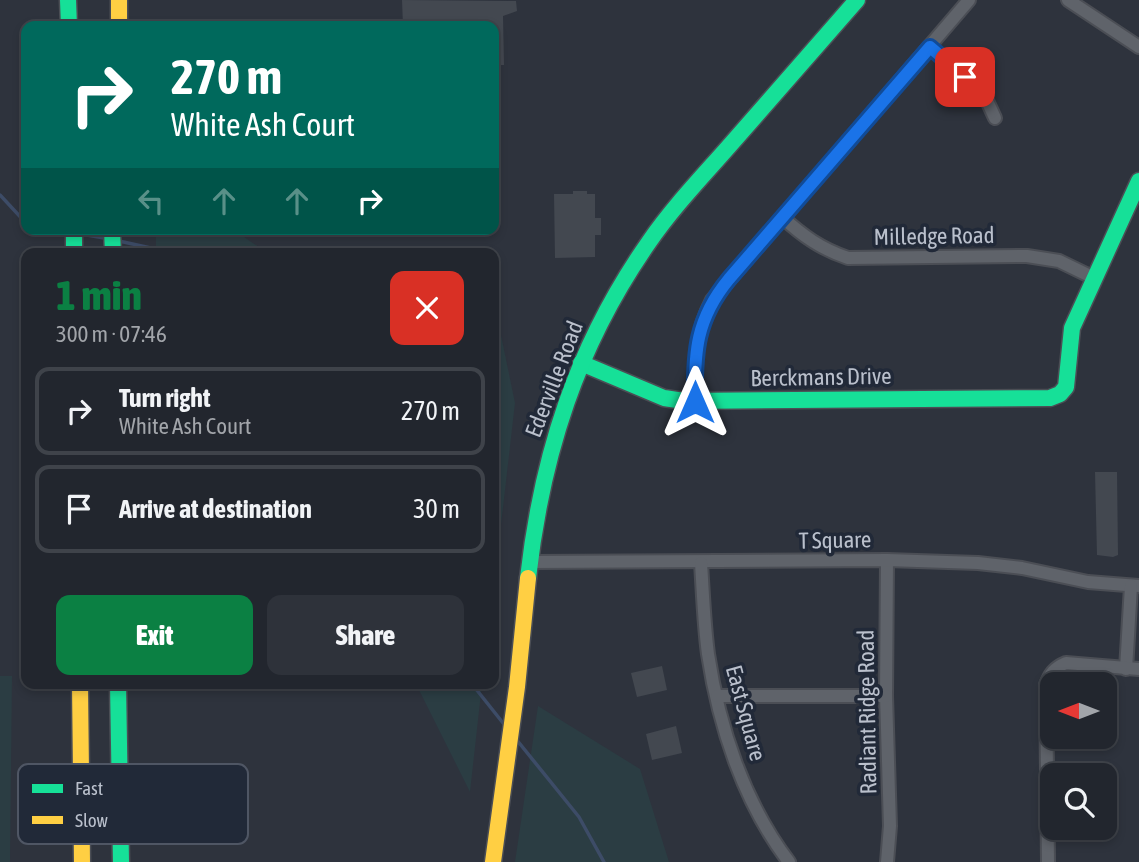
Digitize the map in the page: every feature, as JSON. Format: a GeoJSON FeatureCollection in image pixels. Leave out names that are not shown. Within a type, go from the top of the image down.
{"type":"FeatureCollection","features":[{"type":"Feature","properties":{"kind":"main road"},"geometry":{"type":"LineString","coordinates":[[109,0],[109,21]]}},
{"type":"Feature","properties":{"kind":"main road"},"geometry":{"type":"LineString","coordinates":[[119,21],[120,0]]}},
{"type":"Feature","properties":{"kind":"main road","name":"Ederville Road"},"geometry":{"type":"LineString","coordinates":[[493,862],[537,510],[554,438],[592,336],[625,277],[668,216],[858,0]]}},
{"type":"Feature","properties":{"kind":"main road"},"geometry":{"type":"LineString","coordinates":[[1094,278],[1139,181]]}},
{"type":"Feature","properties":{"kind":"main road","name":"Berckmans Drive"},"geometry":{"type":"LineString","coordinates":[[581,363],[664,398],[695,402],[1050,398],[1066,387],[1072,328],[1094,278]]}},
{"type":"Feature","properties":{"kind":"main road"},"geometry":{"type":"LineString","coordinates":[[80,689],[81,764]]}},
{"type":"Feature","properties":{"kind":"main road"},"geometry":{"type":"LineString","coordinates":[[118,689],[119,764]]}},
{"type":"Feature","properties":{"kind":"main road"},"geometry":{"type":"LineString","coordinates":[[82,844],[82,862]]}},
{"type":"Feature","properties":{"kind":"main road"},"geometry":{"type":"LineString","coordinates":[[121,844],[121,862]]}},
{"type":"Feature","properties":{"kind":"street"},"geometry":{"type":"LineString","coordinates":[[695,402],[696,345],[705,314],[719,290],[969,0]]}},
{"type":"Feature","properties":{"kind":"street"},"geometry":{"type":"LineString","coordinates":[[1068,0],[1139,47]]}},
{"type":"Feature","properties":{"kind":"street"},"geometry":{"type":"LineString","coordinates":[[930,47],[983,92],[995,118]]}},
{"type":"Feature","properties":{"kind":"street","name":"Milledge Road"},"geometry":{"type":"LineString","coordinates":[[782,217],[821,248],[848,258],[1027,256],[1059,261],[1094,278]]}},
{"type":"Feature","properties":{"kind":"street","name":"T Square"},"geometry":{"type":"LineString","coordinates":[[530,562],[887,561],[1000,566],[1088,582],[1135,586]]}},
{"type":"Feature","properties":{"kind":"street","name":"Radiant Ridge Road"},"geometry":{"type":"LineString","coordinates":[[887,561],[890,827],[887,862]]}},
{"type":"Feature","properties":{"kind":"street","name":"East Square"},"geometry":{"type":"LineString","coordinates":[[701,563],[708,653],[723,728],[745,784],[789,862]]}},
{"type":"Feature","properties":{"kind":"street"},"geometry":{"type":"LineString","coordinates":[[1048,862],[1046,685],[1049,675],[1057,667],[1077,663],[1132,669],[1135,586]]}},
{"type":"Feature","properties":{"kind":"street"},"geometry":{"type":"LineString","coordinates":[[717,696],[887,696]]}},
{"type":"Feature","properties":{"kind":"shaded area"},"geometry":{"type":"Polygon","coordinates":[[[156,235],[241,235],[260,248],[156,248],[156,235]]]}},
{"type":"Feature","properties":{"kind":"shaded area"},"geometry":{"type":"Polygon","coordinates":[[[499,325],[515,403],[499,542],[499,325]]]}},
{"type":"Feature","properties":{"kind":"shaded area"},"geometry":{"type":"Polygon","coordinates":[[[0,676],[12,676],[10,862],[0,862],[0,676]]]}},
{"type":"Feature","properties":{"kind":"shaded area"},"geometry":{"type":"Polygon","coordinates":[[[418,689],[481,689],[470,792],[418,689]]]}},
{"type":"Feature","properties":{"kind":"shaded area"},"geometry":{"type":"Polygon","coordinates":[[[538,706],[640,769],[669,862],[515,862],[538,706]]]}},
{"type":"Feature","properties":{"kind":"building"},"geometry":{"type":"Polygon","coordinates":[[[402,0],[516,1],[517,11],[503,16],[504,65],[499,65],[499,21],[403,21],[402,0]]]}},
{"type":"Feature","properties":{"kind":"building"},"geometry":{"type":"Polygon","coordinates":[[[573,191],[595,194],[595,218],[601,218],[601,235],[595,235],[595,257],[555,258],[554,194],[573,194],[573,191]]]}},
{"type":"Feature","properties":{"kind":"building"},"geometry":{"type":"Polygon","coordinates":[[[1095,472],[1117,472],[1118,555],[1113,557],[1097,555],[1095,472]]]}},
{"type":"Feature","properties":{"kind":"building"},"geometry":{"type":"Polygon","coordinates":[[[662,666],[667,690],[637,697],[631,673],[662,666]]]}},
{"type":"Feature","properties":{"kind":"building"},"geometry":{"type":"Polygon","coordinates":[[[676,726],[682,753],[652,760],[646,734],[676,726]]]}},
{"type":"Feature","properties":{"kind":"waterway"},"geometry":{"type":"LineString","coordinates":[[0,195],[21,218]]}},
{"type":"Feature","properties":{"kind":"waterway"},"geometry":{"type":"LineString","coordinates":[[87,235],[104,238]]}},
{"type":"Feature","properties":{"kind":"waterway"},"geometry":{"type":"LineString","coordinates":[[119,241],[151,248]]}},
{"type":"Feature","properties":{"kind":"waterway"},"geometry":{"type":"LineString","coordinates":[[476,689],[507,728]]}},
{"type":"Feature","properties":{"kind":"waterway"},"geometry":{"type":"LineString","coordinates":[[516,739],[579,817],[604,862]]}},
{"type":"Feature","properties":{"kind":"traffic: fast"},"geometry":{"type":"LineString","coordinates":[[68,0],[69,21]]}},
{"type":"Feature","properties":{"kind":"traffic: fast"},"geometry":{"type":"LineString","coordinates":[[528,578],[534,532],[553,444],[583,361],[624,281],[678,204],[857,0]]}},
{"type":"Feature","properties":{"kind":"traffic: fast"},"geometry":{"type":"LineString","coordinates":[[581,363],[664,398],[684,401],[1050,398],[1060,394],[1066,387],[1072,328],[1139,181]]}},
{"type":"Feature","properties":{"kind":"traffic: fast"},"geometry":{"type":"LineString","coordinates":[[74,235],[74,248]]}},
{"type":"Feature","properties":{"kind":"traffic: fast"},"geometry":{"type":"LineString","coordinates":[[112,235],[113,248]]}},
{"type":"Feature","properties":{"kind":"traffic: fast"},"geometry":{"type":"LineString","coordinates":[[118,689],[119,764]]}},
{"type":"Feature","properties":{"kind":"traffic: fast"},"geometry":{"type":"LineString","coordinates":[[121,844],[121,862]]}},
{"type":"Feature","properties":{"kind":"traffic: slow"},"geometry":{"type":"LineString","coordinates":[[119,0],[119,21]]}},
{"type":"Feature","properties":{"kind":"traffic: slow"},"geometry":{"type":"LineString","coordinates":[[493,862],[517,687],[528,578]]}},
{"type":"Feature","properties":{"kind":"traffic: slow"},"geometry":{"type":"LineString","coordinates":[[80,689],[81,764]]}},
{"type":"Feature","properties":{"kind":"traffic: slow"},"geometry":{"type":"LineString","coordinates":[[82,844],[82,862]]}},
{"type":"Feature","properties":{"kind":"route"},"geometry":{"type":"LineString","coordinates":[[695,402],[696,345],[700,329],[712,300],[729,279],[930,47],[965,77]]}}]}
